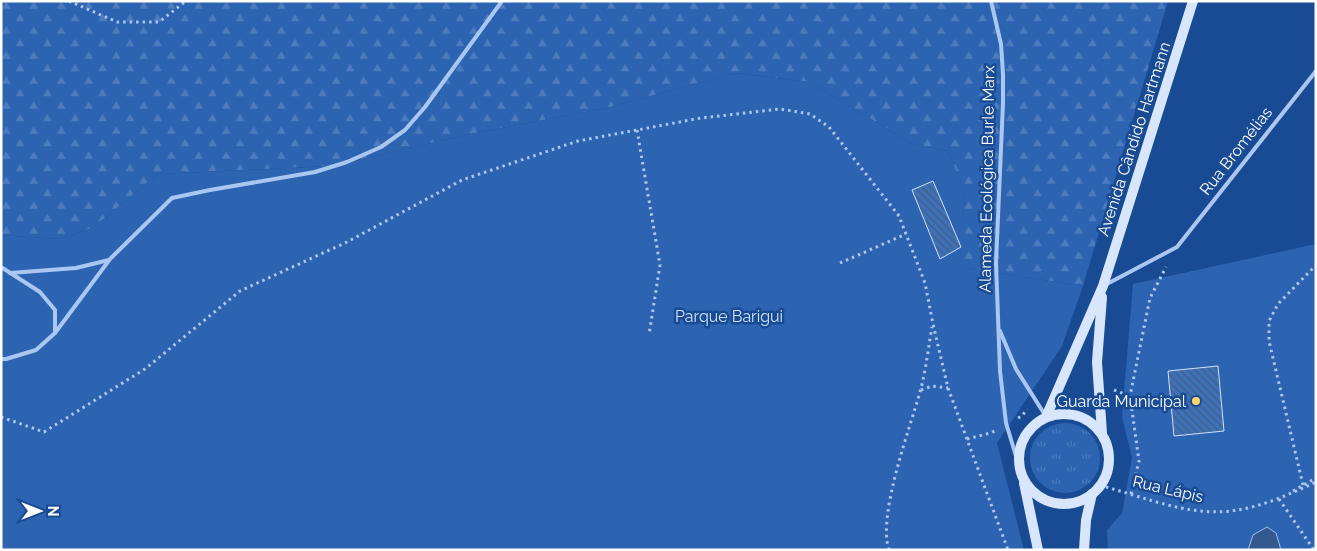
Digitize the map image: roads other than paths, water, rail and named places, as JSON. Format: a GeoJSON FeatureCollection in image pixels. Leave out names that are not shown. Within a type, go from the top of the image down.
{"type":"FeatureCollection","features":[{"type":"Feature","properties":{"kind":"main road","name":"Avenida Cândido Hartmann"},"geometry":{"type":"LineString","coordinates":[[1046,416],[1104,286],[1194,1]]}},
{"type":"Feature","properties":{"kind":"main road","name":"Avenida Cândido Hartmann"},"geometry":{"type":"LineString","coordinates":[[1102,433],[1097,362],[1104,286]]}},
{"type":"Feature","properties":{"kind":"main road"},"geometry":{"type":"LineString","coordinates":[[1024,479],[1031,490],[1042,498],[1054,503],[1067,504],[1080,501],[1092,494],[1100,486],[1106,474],[1109,460],[1108,446],[1102,433],[1091,422],[1077,415],[1062,413],[1046,416],[1033,425],[1024,437],[1019,451],[1019,466],[1024,479],[1038,550]]}},
{"type":"Feature","properties":{"kind":"main road"},"geometry":{"type":"LineString","coordinates":[[1084,550],[1086,520],[1092,494]]}},
{"type":"Feature","properties":{"kind":"lane"},"geometry":{"type":"LineString","coordinates":[[1,359],[36,350],[55,333],[110,259],[172,198],[315,172],[347,162],[381,147],[405,130],[425,107],[502,1]]}},
{"type":"Feature","properties":{"kind":"lane","name":"Alameda Ecológica Burle Marx"},"geometry":{"type":"LineString","coordinates":[[991,1],[1001,44],[1004,103],[996,235],[1000,372],[1006,423],[1019,466]]}},
{"type":"Feature","properties":{"kind":"lane","name":"Rua Bromélias"},"geometry":{"type":"LineString","coordinates":[[1104,286],[1177,247],[1316,71]]}},
{"type":"Feature","properties":{"kind":"lane"},"geometry":{"type":"LineString","coordinates":[[10,273],[76,268],[110,259]]}},
{"type":"Feature","properties":{"kind":"lane"},"geometry":{"type":"LineString","coordinates":[[1,266],[40,292],[55,310],[55,333]]}},
{"type":"Feature","properties":{"kind":"lane","name":"Alameda Ecológica Burle Marx"},"geometry":{"type":"LineString","coordinates":[[1000,329],[1016,369],[1046,416]]}},
{"type":"Feature","properties":{"kind":"place","name":"Guarda Municipal"},"geometry":{"type":"Point","coordinates":[1196,401]}},
{"type":"Feature","properties":{"kind":"park label","name":"Parque Barigui"},"geometry":{"type":"Point","coordinates":[729,316]}}]}
